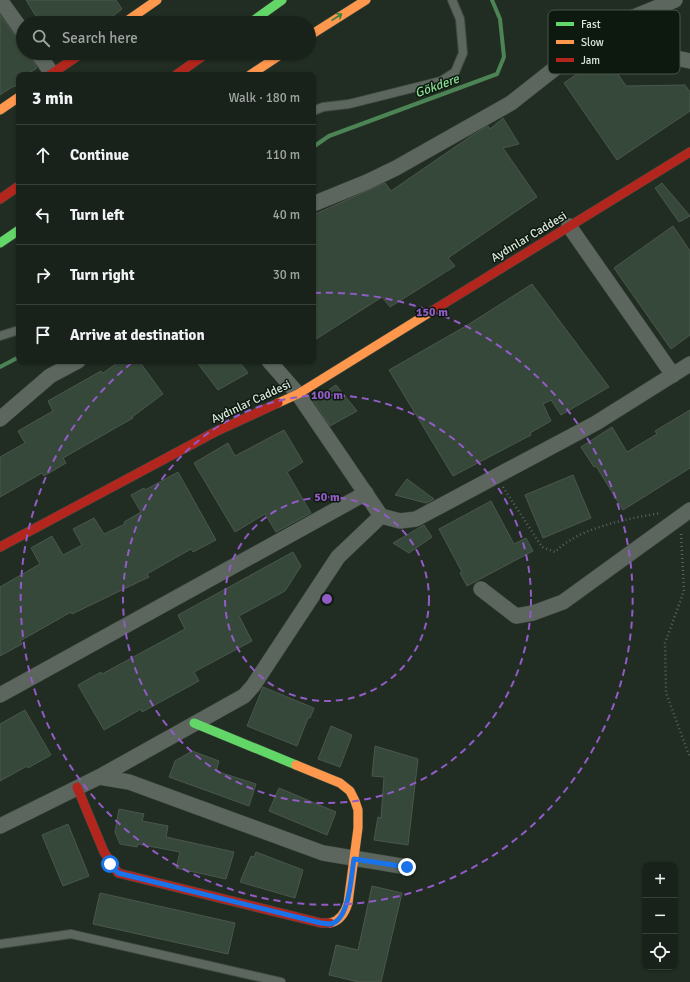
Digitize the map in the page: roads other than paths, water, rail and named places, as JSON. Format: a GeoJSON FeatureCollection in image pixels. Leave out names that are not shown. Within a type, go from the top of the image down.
{"type":"FeatureCollection","features":[{"type":"Feature","properties":{"kind":"main road"},"geometry":{"type":"LineString","coordinates":[[134,16],[157,0]]}},
{"type":"Feature","properties":{"kind":"main road"},"geometry":{"type":"LineString","coordinates":[[260,16],[282,0]]}},
{"type":"Feature","properties":{"kind":"main road"},"geometry":{"type":"LineString","coordinates":[[316,32],[366,0]]}},
{"type":"Feature","properties":{"kind":"main road"},"geometry":{"type":"LineString","coordinates":[[54,72],[72,60]]}},
{"type":"Feature","properties":{"kind":"main road"},"geometry":{"type":"LineString","coordinates":[[180,72],[197,60]]}},
{"type":"Feature","properties":{"kind":"main road"},"geometry":{"type":"LineString","coordinates":[[254,72],[272,60]]}},
{"type":"Feature","properties":{"kind":"main road"},"geometry":{"type":"LineString","coordinates":[[0,110],[16,99]]}},
{"type":"Feature","properties":{"kind":"main road","name":"Aydınlar Caddesi"},"geometry":{"type":"LineString","coordinates":[[0,547],[215,432],[298,394],[690,152]]}},
{"type":"Feature","properties":{"kind":"main road"},"geometry":{"type":"LineString","coordinates":[[0,199],[16,188]]}},
{"type":"Feature","properties":{"kind":"main road"},"geometry":{"type":"LineString","coordinates":[[0,243],[16,232]]}},
{"type":"Feature","properties":{"kind":"main road"},"geometry":{"type":"LineString","coordinates":[[77,787],[104,852],[118,873],[321,923],[331,924],[340,918],[346,910],[354,859],[358,812],[355,798],[349,788],[194,723]]}},
{"type":"Feature","properties":{"kind":"street"},"geometry":{"type":"LineString","coordinates":[[0,0],[16,22]]}},
{"type":"Feature","properties":{"kind":"street"},"geometry":{"type":"LineString","coordinates":[[651,10],[675,0]]}},
{"type":"Feature","properties":{"kind":"street"},"geometry":{"type":"LineString","coordinates":[[680,59],[690,61]]}},
{"type":"Feature","properties":{"kind":"street"},"geometry":{"type":"LineString","coordinates":[[42,60],[50,72]]}},
{"type":"Feature","properties":{"kind":"street"},"geometry":{"type":"LineString","coordinates":[[316,203],[367,182],[396,168],[504,107],[548,73]]}},
{"type":"Feature","properties":{"kind":"street"},"geometry":{"type":"LineString","coordinates":[[569,226],[673,375]]}},
{"type":"Feature","properties":{"kind":"street"},"geometry":{"type":"LineString","coordinates":[[0,419],[50,376],[72,364]]}},
{"type":"Feature","properties":{"kind":"street"},"geometry":{"type":"LineString","coordinates":[[273,364],[298,394],[381,516],[400,521],[416,519],[596,423],[690,364]]}},
{"type":"Feature","properties":{"kind":"street"},"geometry":{"type":"LineString","coordinates":[[0,695],[366,493]]}},
{"type":"Feature","properties":{"kind":"street"},"geometry":{"type":"LineString","coordinates":[[481,589],[516,616],[533,613],[563,602],[687,512]]}},
{"type":"Feature","properties":{"kind":"street"},"geometry":{"type":"LineString","coordinates":[[0,826],[99,776],[244,696],[253,686],[338,557],[381,516]]}},
{"type":"Feature","properties":{"kind":"street"},"geometry":{"type":"LineString","coordinates":[[99,776],[129,782],[323,853],[407,867]]}},
{"type":"Feature","properties":{"kind":"lane"},"geometry":{"type":"LineString","coordinates":[[316,110],[323,107],[349,104],[440,81],[455,72],[463,53],[460,19],[452,0]]}},
{"type":"Feature","properties":{"kind":"lane"},"geometry":{"type":"LineString","coordinates":[[0,336],[16,331]]}},
{"type":"Feature","properties":{"kind":"lane"},"geometry":{"type":"LineString","coordinates":[[0,944],[71,934],[281,982]]}},
{"type":"Feature","properties":{"kind":"waterway","name":"Gökdere"},"geometry":{"type":"LineString","coordinates":[[316,145],[329,136],[497,74],[504,57],[500,19],[492,0]]}},
{"type":"Feature","properties":{"kind":"waterway","name":"Gökdere"},"geometry":{"type":"LineString","coordinates":[[0,367],[16,359]]}}]}
